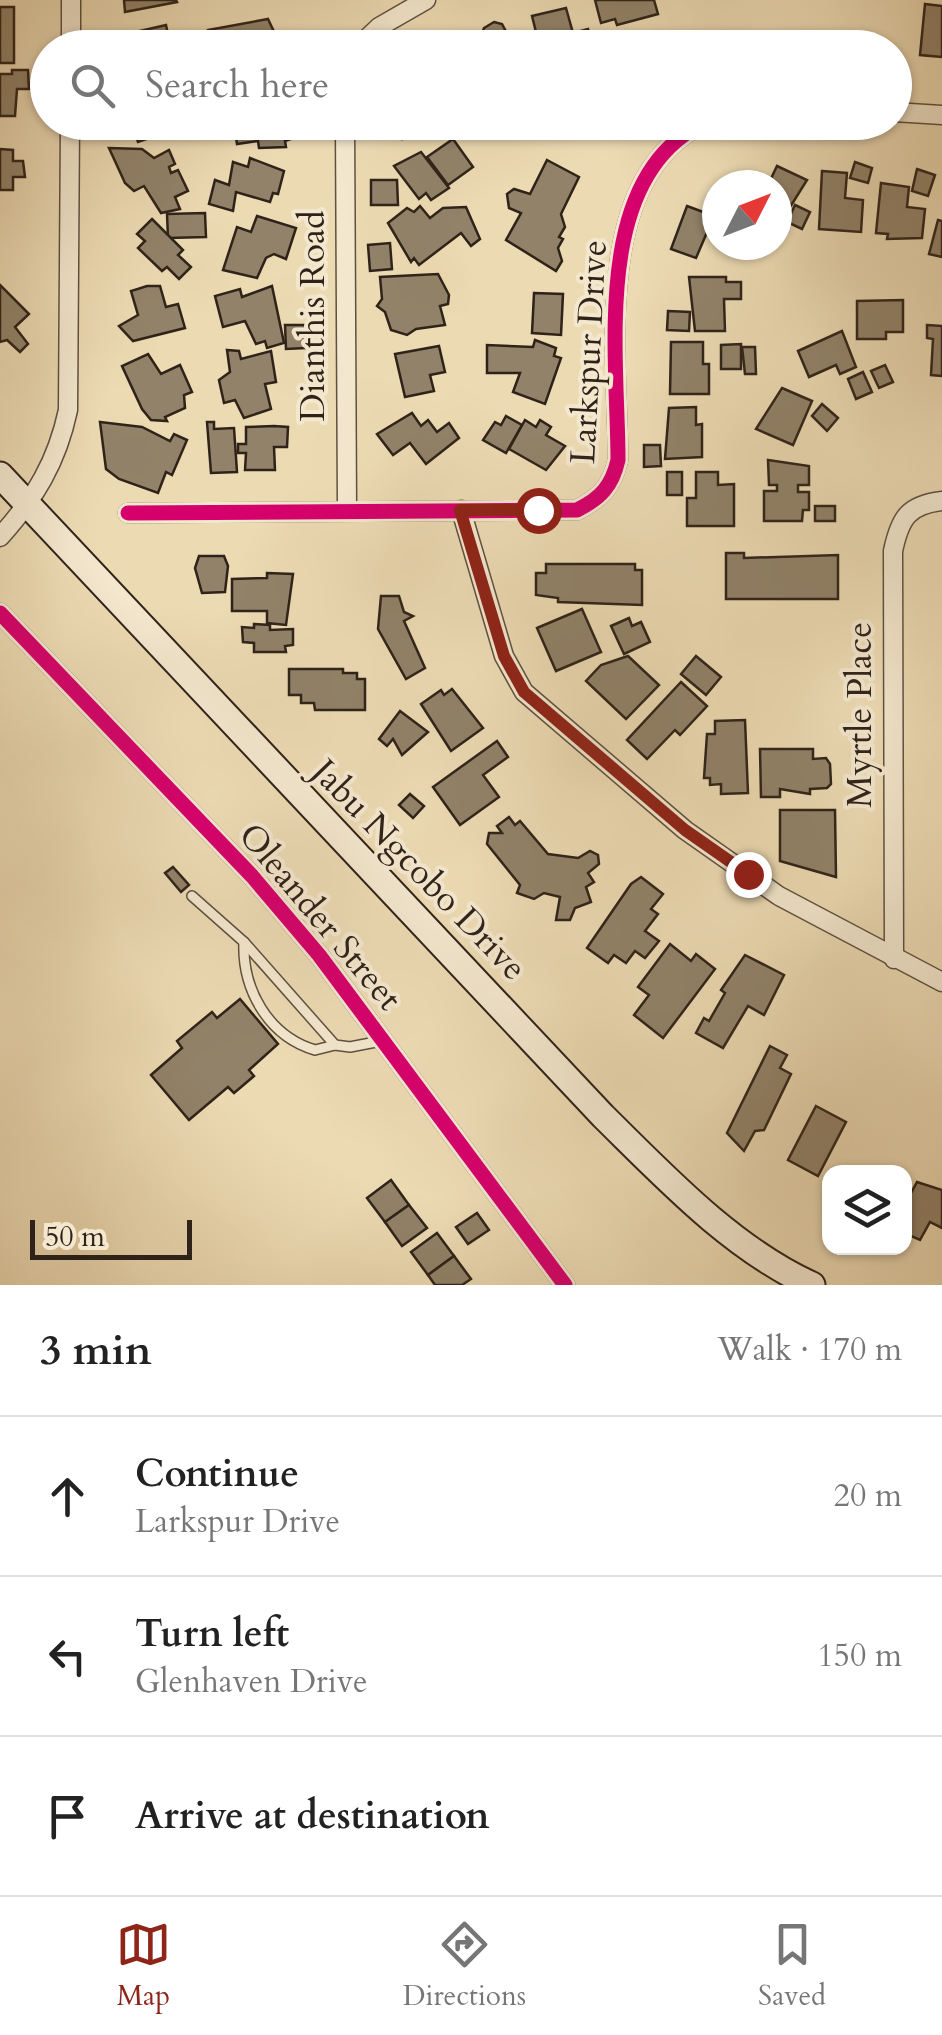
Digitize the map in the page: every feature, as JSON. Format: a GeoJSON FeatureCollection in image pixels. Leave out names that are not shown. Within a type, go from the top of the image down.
{"type":"FeatureCollection","features":[{"type":"Feature","properties":{"kind":"main road","name":"Jabu Ngcobo Drive"},"geometry":{"type":"LineString","coordinates":[[0,475],[602,1116],[667,1179],[801,1283]]}},
{"type":"Feature","properties":{"kind":"street"},"geometry":{"type":"LineString","coordinates":[[71,0],[71,30]]}},
{"type":"Feature","properties":{"kind":"street"},"geometry":{"type":"LineString","coordinates":[[376,30],[426,0]]}},
{"type":"Feature","properties":{"kind":"street"},"geometry":{"type":"LineString","coordinates":[[912,113],[942,115]]}},
{"type":"Feature","properties":{"kind":"street"},"geometry":{"type":"LineString","coordinates":[[0,538],[29,505],[59,454],[68,410],[70,140]]}},
{"type":"Feature","properties":{"kind":"street","name":"Dianthis Road"},"geometry":{"type":"LineString","coordinates":[[345,140],[347,509]]}},
{"type":"Feature","properties":{"kind":"street","name":"Larkspur Drive"},"geometry":{"type":"LineString","coordinates":[[128,512],[577,510],[598,499],[613,480],[618,460],[619,271],[626,216],[649,172],[676,140]]}},
{"type":"Feature","properties":{"kind":"street","name":"Myrtle Place"},"geometry":{"type":"LineString","coordinates":[[894,959],[893,550],[900,521],[914,506],[942,500]]}},
{"type":"Feature","properties":{"kind":"street"},"geometry":{"type":"LineString","coordinates":[[460,510],[504,656],[524,692],[685,830],[780,896],[942,982]]}},
{"type":"Feature","properties":{"kind":"street","name":"Oleander Street"},"geometry":{"type":"LineString","coordinates":[[0,614],[252,876],[383,1040],[565,1285]]}},
{"type":"Feature","properties":{"kind":"lane"},"geometry":{"type":"LineString","coordinates":[[192,896],[244,942],[335,1044]]}},
{"type":"Feature","properties":{"kind":"lane"},"geometry":{"type":"LineString","coordinates":[[244,942],[246,984],[279,1030],[299,1045],[315,1050],[335,1044],[350,1047],[383,1040]]}},
{"type":"Feature","properties":{"kind":"building"},"geometry":{"type":"Polygon","coordinates":[[[124,0],[176,0],[177,2],[125,12],[124,0]]]}},
{"type":"Feature","properties":{"kind":"building"},"geometry":{"type":"Polygon","coordinates":[[[595,0],[654,0],[658,14],[617,25],[615,19],[601,23],[595,0]]]}},
{"type":"Feature","properties":{"kind":"building"},"geometry":{"type":"Polygon","coordinates":[[[925,4],[942,6],[942,57],[920,55],[925,4]]]}},
{"type":"Feature","properties":{"kind":"building"},"geometry":{"type":"Polygon","coordinates":[[[0,7],[14,7],[14,63],[0,63],[0,7]]]}},
{"type":"Feature","properties":{"kind":"building"},"geometry":{"type":"Polygon","coordinates":[[[566,8],[572,30],[536,30],[532,16],[566,8]]]}},
{"type":"Feature","properties":{"kind":"building"},"geometry":{"type":"Polygon","coordinates":[[[268,19],[273,30],[208,30],[268,19]]]}},
{"type":"Feature","properties":{"kind":"building"},"geometry":{"type":"Polygon","coordinates":[[[494,22],[502,24],[505,30],[483,30],[494,22]]]}},
{"type":"Feature","properties":{"kind":"building"},"geometry":{"type":"Polygon","coordinates":[[[12,70],[28,70],[29,89],[17,89],[15,116],[0,116],[0,74],[12,74],[12,70]]]}},
{"type":"Feature","properties":{"kind":"building"},"geometry":{"type":"Polygon","coordinates":[[[236,140],[288,140],[286,147],[259,148],[258,141],[237,144],[236,140]]]}},
{"type":"Feature","properties":{"kind":"building"},"geometry":{"type":"Polygon","coordinates":[[[454,140],[473,167],[448,185],[427,157],[454,140]]]}},
{"type":"Feature","properties":{"kind":"building"},"geometry":{"type":"Polygon","coordinates":[[[109,148],[142,149],[154,158],[169,150],[175,164],[169,167],[171,173],[178,170],[188,191],[175,197],[180,209],[161,213],[144,186],[134,191],[125,183],[109,148]]]}},
{"type":"Feature","properties":{"kind":"building"},"geometry":{"type":"Polygon","coordinates":[[[0,149],[13,150],[13,161],[23,161],[25,177],[13,177],[13,190],[0,190],[0,149]]]}},
{"type":"Feature","properties":{"kind":"building"},"geometry":{"type":"Polygon","coordinates":[[[421,152],[449,188],[431,200],[426,193],[419,199],[394,166],[421,152]]]}},
{"type":"Feature","properties":{"kind":"building"},"geometry":{"type":"Polygon","coordinates":[[[250,158],[284,171],[278,194],[273,193],[270,202],[236,192],[233,211],[209,204],[215,180],[229,185],[233,162],[248,167],[250,158]]]}},
{"type":"Feature","properties":{"kind":"building"},"geometry":{"type":"Polygon","coordinates":[[[547,160],[579,177],[561,214],[565,227],[558,248],[562,261],[556,271],[506,240],[521,213],[509,208],[507,194],[514,189],[530,194],[547,160]]]}},
{"type":"Feature","properties":{"kind":"building"},"geometry":{"type":"Polygon","coordinates":[[[855,162],[872,168],[868,183],[850,178],[855,162]]]}},
{"type":"Feature","properties":{"kind":"building"},"geometry":{"type":"Polygon","coordinates":[[[917,169],[935,175],[928,196],[912,191],[917,169]]]}},
{"type":"Feature","properties":{"kind":"building"},"geometry":{"type":"Polygon","coordinates":[[[822,171],[847,173],[845,198],[863,200],[861,232],[819,229],[822,171]]]}},
{"type":"Feature","properties":{"kind":"building"},"geometry":{"type":"Polygon","coordinates":[[[792,173],[807,180],[792,204],[792,173]]]}},
{"type":"Feature","properties":{"kind":"building"},"geometry":{"type":"Polygon","coordinates":[[[371,180],[397,180],[398,205],[371,205],[371,180]]]}},
{"type":"Feature","properties":{"kind":"building"},"geometry":{"type":"Polygon","coordinates":[[[881,183],[909,187],[907,207],[925,209],[922,238],[887,239],[888,234],[876,233],[881,183]]]}},
{"type":"Feature","properties":{"kind":"building"},"geometry":{"type":"Polygon","coordinates":[[[795,205],[810,212],[802,229],[792,224],[795,205]]]}},
{"type":"Feature","properties":{"kind":"building"},"geometry":{"type":"Polygon","coordinates":[[[420,206],[430,218],[443,208],[466,207],[480,239],[471,246],[461,233],[419,265],[414,258],[411,262],[388,223],[407,208],[414,212],[420,206]]]}},
{"type":"Feature","properties":{"kind":"building"},"geometry":{"type":"Polygon","coordinates":[[[687,206],[702,212],[702,244],[696,258],[671,249],[687,206]]]}},
{"type":"Feature","properties":{"kind":"building"},"geometry":{"type":"Polygon","coordinates":[[[205,213],[206,237],[168,238],[167,214],[205,213]]]}},
{"type":"Feature","properties":{"kind":"building"},"geometry":{"type":"Polygon","coordinates":[[[257,216],[296,228],[286,259],[274,254],[266,258],[257,278],[223,270],[237,227],[251,232],[257,216]]]}},
{"type":"Feature","properties":{"kind":"building"},"geometry":{"type":"Polygon","coordinates":[[[152,219],[183,250],[178,255],[191,267],[179,279],[167,267],[162,271],[138,248],[145,241],[137,234],[152,219]]]}},
{"type":"Feature","properties":{"kind":"building"},"geometry":{"type":"Polygon","coordinates":[[[938,220],[942,221],[942,257],[929,254],[938,220]]]}},
{"type":"Feature","properties":{"kind":"building"},"geometry":{"type":"Polygon","coordinates":[[[390,243],[392,269],[370,271],[368,245],[390,243]]]}},
{"type":"Feature","properties":{"kind":"building"},"geometry":{"type":"Polygon","coordinates":[[[438,274],[449,295],[448,304],[440,306],[445,325],[416,329],[407,335],[391,330],[385,312],[377,306],[382,299],[380,277],[438,274]]]}},
{"type":"Feature","properties":{"kind":"building"},"geometry":{"type":"Polygon","coordinates":[[[689,277],[726,277],[726,282],[741,282],[741,299],[724,299],[725,331],[695,331],[689,277]]]}},
{"type":"Feature","properties":{"kind":"building"},"geometry":{"type":"Polygon","coordinates":[[[0,285],[29,314],[15,327],[28,344],[20,352],[7,340],[0,342],[0,285]]]}},
{"type":"Feature","properties":{"kind":"building"},"geometry":{"type":"Polygon","coordinates":[[[160,286],[166,307],[178,304],[185,328],[133,341],[119,326],[138,315],[131,291],[160,286]]]}},
{"type":"Feature","properties":{"kind":"building"},"geometry":{"type":"Polygon","coordinates":[[[272,286],[284,343],[267,348],[265,341],[256,344],[245,321],[223,327],[215,296],[240,289],[242,297],[272,286]]]}},
{"type":"Feature","properties":{"kind":"building"},"geometry":{"type":"Polygon","coordinates":[[[534,293],[563,294],[561,335],[532,333],[534,293]]]}},
{"type":"Feature","properties":{"kind":"building"},"geometry":{"type":"Polygon","coordinates":[[[903,300],[903,332],[886,332],[886,339],[857,339],[857,301],[903,300]]]}},
{"type":"Feature","properties":{"kind":"building"},"geometry":{"type":"Polygon","coordinates":[[[668,311],[690,312],[689,331],[667,330],[668,311]]]}},
{"type":"Feature","properties":{"kind":"building"},"geometry":{"type":"Polygon","coordinates":[[[285,325],[305,325],[306,348],[286,349],[285,325]]]}},
{"type":"Feature","properties":{"kind":"building"},"geometry":{"type":"Polygon","coordinates":[[[927,325],[942,326],[942,376],[931,375],[933,339],[927,338],[927,325]]]}},
{"type":"Feature","properties":{"kind":"building"},"geometry":{"type":"Polygon","coordinates":[[[842,331],[856,367],[840,374],[836,365],[809,377],[798,351],[842,331]]]}},
{"type":"Feature","properties":{"kind":"building"},"geometry":{"type":"Polygon","coordinates":[[[535,340],[556,348],[554,356],[561,358],[545,404],[513,392],[520,373],[487,373],[487,345],[533,347],[535,340]]]}},
{"type":"Feature","properties":{"kind":"building"},"geometry":{"type":"Polygon","coordinates":[[[671,342],[703,342],[703,364],[709,364],[709,394],[670,394],[671,342]]]}},
{"type":"Feature","properties":{"kind":"building"},"geometry":{"type":"Polygon","coordinates":[[[741,344],[741,369],[721,369],[721,345],[741,344]]]}},
{"type":"Feature","properties":{"kind":"building"},"geometry":{"type":"Polygon","coordinates":[[[439,346],[445,372],[430,375],[434,391],[405,397],[395,354],[439,346]]]}},
{"type":"Feature","properties":{"kind":"building"},"geometry":{"type":"Polygon","coordinates":[[[742,347],[755,347],[756,374],[745,374],[742,347]]]}},
{"type":"Feature","properties":{"kind":"building"},"geometry":{"type":"Polygon","coordinates":[[[227,350],[239,351],[241,359],[271,351],[276,382],[265,384],[271,409],[244,418],[235,400],[224,403],[219,380],[230,372],[227,350]]]}},
{"type":"Feature","properties":{"kind":"building"},"geometry":{"type":"Polygon","coordinates":[[[148,354],[161,374],[180,365],[192,392],[184,395],[185,408],[165,417],[167,421],[151,420],[142,409],[122,366],[148,354]]]}},
{"type":"Feature","properties":{"kind":"building"},"geometry":{"type":"Polygon","coordinates":[[[885,365],[893,382],[879,388],[871,371],[885,365]]]}},
{"type":"Feature","properties":{"kind":"building"},"geometry":{"type":"Polygon","coordinates":[[[863,372],[872,392],[856,399],[848,379],[863,372]]]}},
{"type":"Feature","properties":{"kind":"building"},"geometry":{"type":"Polygon","coordinates":[[[782,388],[812,401],[793,445],[756,429],[782,388]]]}},
{"type":"Feature","properties":{"kind":"building"},"geometry":{"type":"Polygon","coordinates":[[[822,404],[838,418],[827,431],[812,416],[822,404]]]}},
{"type":"Feature","properties":{"kind":"building"},"geometry":{"type":"Polygon","coordinates":[[[696,407],[696,425],[702,424],[702,457],[665,459],[669,408],[696,407]]]}},
{"type":"Feature","properties":{"kind":"building"},"geometry":{"type":"Polygon","coordinates":[[[412,413],[421,426],[428,420],[437,432],[449,423],[459,438],[426,464],[410,443],[393,455],[377,434],[412,413]]]}},
{"type":"Feature","properties":{"kind":"building"},"geometry":{"type":"Polygon","coordinates":[[[506,416],[522,425],[506,453],[483,440],[495,422],[501,425],[506,416]]]}},
{"type":"Feature","properties":{"kind":"building"},"geometry":{"type":"Polygon","coordinates":[[[525,420],[536,427],[540,420],[551,427],[546,435],[565,446],[546,470],[509,449],[525,420]]]}},
{"type":"Feature","properties":{"kind":"building"},"geometry":{"type":"Polygon","coordinates":[[[100,422],[142,427],[170,441],[174,434],[187,440],[172,475],[166,472],[158,493],[119,479],[106,469],[100,422]]]}},
{"type":"Feature","properties":{"kind":"building"},"geometry":{"type":"Polygon","coordinates":[[[207,422],[214,422],[214,429],[234,428],[237,472],[211,473],[207,422]]]}},
{"type":"Feature","properties":{"kind":"building"},"geometry":{"type":"Polygon","coordinates":[[[246,427],[288,427],[287,447],[274,447],[275,470],[245,470],[246,453],[238,453],[238,444],[246,444],[246,427]]]}},
{"type":"Feature","properties":{"kind":"building"},"geometry":{"type":"Polygon","coordinates":[[[644,445],[660,445],[661,466],[644,467],[644,445]]]}},
{"type":"Feature","properties":{"kind":"building"},"geometry":{"type":"Polygon","coordinates":[[[768,460],[809,466],[809,485],[798,485],[798,492],[809,492],[809,510],[803,510],[802,521],[764,521],[764,491],[777,491],[777,485],[769,485],[768,460]]]}},
{"type":"Feature","properties":{"kind":"building"},"geometry":{"type":"Polygon","coordinates":[[[667,472],[682,472],[682,495],[667,495],[667,472]]]}},
{"type":"Feature","properties":{"kind":"building"},"geometry":{"type":"Polygon","coordinates":[[[696,472],[718,472],[718,485],[734,484],[734,526],[687,526],[687,498],[696,498],[696,472]]]}},
{"type":"Feature","properties":{"kind":"building"},"geometry":{"type":"Polygon","coordinates":[[[815,506],[835,506],[835,521],[815,521],[815,506]]]}},
{"type":"Feature","properties":{"kind":"building"},"geometry":{"type":"Polygon","coordinates":[[[726,553],[744,553],[744,558],[838,555],[838,599],[726,599],[726,553]]]}},
{"type":"Feature","properties":{"kind":"building"},"geometry":{"type":"Polygon","coordinates":[[[199,556],[224,556],[228,566],[225,592],[202,593],[195,568],[199,556]]]}},
{"type":"Feature","properties":{"kind":"building"},"geometry":{"type":"Polygon","coordinates":[[[546,564],[635,564],[635,570],[642,570],[642,605],[558,602],[558,598],[536,595],[536,573],[546,573],[546,564]]]}},
{"type":"Feature","properties":{"kind":"building"},"geometry":{"type":"Polygon","coordinates":[[[267,573],[293,574],[286,625],[267,623],[267,611],[232,611],[232,579],[267,578],[267,573]]]}},
{"type":"Feature","properties":{"kind":"building"},"geometry":{"type":"Polygon","coordinates":[[[381,596],[399,596],[404,612],[413,616],[404,621],[425,668],[406,679],[378,629],[381,596]]]}},
{"type":"Feature","properties":{"kind":"building"},"geometry":{"type":"Polygon","coordinates":[[[582,609],[601,652],[556,671],[537,628],[582,609]]]}},
{"type":"Feature","properties":{"kind":"building"},"geometry":{"type":"Polygon","coordinates":[[[629,618],[632,626],[641,622],[650,642],[624,654],[611,626],[629,618]]]}},
{"type":"Feature","properties":{"kind":"building"},"geometry":{"type":"Polygon","coordinates":[[[254,624],[270,625],[270,630],[293,629],[293,645],[285,646],[286,652],[254,652],[254,643],[243,642],[242,627],[254,628],[254,624]]]}},
{"type":"Feature","properties":{"kind":"building"},"geometry":{"type":"Polygon","coordinates":[[[628,656],[659,685],[626,719],[586,681],[601,665],[628,656]]]}},
{"type":"Feature","properties":{"kind":"building"},"geometry":{"type":"Polygon","coordinates":[[[696,656],[721,677],[706,695],[681,674],[696,656]]]}},
{"type":"Feature","properties":{"kind":"building"},"geometry":{"type":"Polygon","coordinates":[[[289,669],[343,669],[343,673],[357,673],[357,679],[365,679],[365,710],[315,710],[314,703],[301,703],[301,695],[289,695],[289,669]]]}},
{"type":"Feature","properties":{"kind":"building"},"geometry":{"type":"Polygon","coordinates":[[[681,682],[707,706],[680,735],[675,730],[647,759],[627,740],[681,682]]]}},
{"type":"Feature","properties":{"kind":"building"},"geometry":{"type":"Polygon","coordinates":[[[452,689],[483,728],[451,751],[421,704],[441,690],[444,695],[452,689]]]}},
{"type":"Feature","properties":{"kind":"building"},"geometry":{"type":"Polygon","coordinates":[[[400,711],[428,732],[402,755],[393,739],[387,746],[379,739],[400,711]]]}},
{"type":"Feature","properties":{"kind":"building"},"geometry":{"type":"Polygon","coordinates":[[[745,720],[748,793],[721,794],[721,784],[710,785],[710,778],[704,778],[707,734],[715,734],[715,721],[745,720]]]}},
{"type":"Feature","properties":{"kind":"building"},"geometry":{"type":"Polygon","coordinates":[[[497,741],[508,757],[483,775],[499,797],[460,825],[433,787],[497,741]]]}},
{"type":"Feature","properties":{"kind":"building"},"geometry":{"type":"Polygon","coordinates":[[[760,749],[813,749],[813,759],[826,758],[830,764],[831,784],[810,789],[810,794],[780,789],[780,797],[761,797],[760,749]]]}},
{"type":"Feature","properties":{"kind":"building"},"geometry":{"type":"Polygon","coordinates":[[[410,794],[424,806],[413,818],[399,805],[410,794]]]}},
{"type":"Feature","properties":{"kind":"building"},"geometry":{"type":"Polygon","coordinates":[[[780,810],[835,810],[836,877],[780,861],[780,810]]]}},
{"type":"Feature","properties":{"kind":"building"},"geometry":{"type":"Polygon","coordinates":[[[509,817],[515,825],[520,821],[548,854],[578,858],[590,851],[598,855],[599,864],[588,873],[594,882],[586,887],[591,902],[575,908],[570,920],[556,920],[560,897],[544,893],[534,899],[517,893],[520,885],[487,844],[489,833],[502,833],[497,826],[509,817]]]}},
{"type":"Feature","properties":{"kind":"building"},"geometry":{"type":"Polygon","coordinates":[[[173,867],[189,885],[181,892],[165,873],[173,867]]]}},
{"type":"Feature","properties":{"kind":"building"},"geometry":{"type":"Polygon","coordinates":[[[641,877],[663,894],[651,909],[658,914],[645,931],[659,941],[645,958],[635,951],[626,963],[614,955],[608,963],[587,948],[631,884],[641,877]]]}},
{"type":"Feature","properties":{"kind":"building"},"geometry":{"type":"Polygon","coordinates":[[[670,944],[691,961],[696,954],[715,969],[663,1038],[634,1015],[649,995],[638,987],[670,944]]]}},
{"type":"Feature","properties":{"kind":"building"},"geometry":{"type":"Polygon","coordinates":[[[745,955],[784,975],[764,1015],[748,1006],[723,1048],[696,1033],[704,1018],[709,1021],[725,993],[721,990],[745,955]]]}},
{"type":"Feature","properties":{"kind":"building"},"geometry":{"type":"Polygon","coordinates":[[[240,999],[278,1044],[249,1070],[254,1076],[234,1093],[228,1087],[189,1120],[151,1075],[182,1048],[177,1041],[212,1012],[217,1018],[240,999]]]}},
{"type":"Feature","properties":{"kind":"building"},"geometry":{"type":"Polygon","coordinates":[[[770,1046],[787,1055],[780,1068],[791,1074],[764,1130],[755,1131],[744,1151],[727,1133],[770,1046]]]}},
{"type":"Feature","properties":{"kind":"building"},"geometry":{"type":"Polygon","coordinates":[[[816,1106],[846,1122],[818,1176],[788,1160],[816,1106]]]}},
{"type":"Feature","properties":{"kind":"building"},"geometry":{"type":"Polygon","coordinates":[[[391,1180],[409,1205],[385,1222],[367,1198],[391,1180]]]}},
{"type":"Feature","properties":{"kind":"building"},"geometry":{"type":"Polygon","coordinates":[[[917,1182],[942,1190],[942,1228],[930,1222],[920,1240],[912,1236],[912,1191],[917,1182]]]}},
{"type":"Feature","properties":{"kind":"building"},"geometry":{"type":"Polygon","coordinates":[[[409,1205],[427,1228],[402,1246],[385,1222],[409,1205]]]}},
{"type":"Feature","properties":{"kind":"building"},"geometry":{"type":"Polygon","coordinates":[[[477,1213],[489,1230],[468,1244],[456,1227],[477,1213]]]}},
{"type":"Feature","properties":{"kind":"building"},"geometry":{"type":"Polygon","coordinates":[[[437,1233],[454,1256],[428,1275],[411,1252],[437,1233]]]}},
{"type":"Feature","properties":{"kind":"building"},"geometry":{"type":"Polygon","coordinates":[[[454,1256],[471,1279],[462,1285],[435,1285],[428,1275],[454,1256]]]}},
{"type":"Feature","properties":{"kind":"cycle path"},"geometry":{"type":"LineString","coordinates":[[128,513],[577,510],[593,501],[609,484],[618,460],[615,321],[618,272],[627,225],[643,182],[669,147],[679,140]]}},
{"type":"Feature","properties":{"kind":"cycle path"},"geometry":{"type":"LineString","coordinates":[[0,613],[252,876],[319,955],[565,1285]]}},
{"type":"Feature","properties":{"kind":"route"},"geometry":{"type":"LineString","coordinates":[[538,510],[460,510],[504,656],[524,692],[685,830],[748,874]]}}]}
